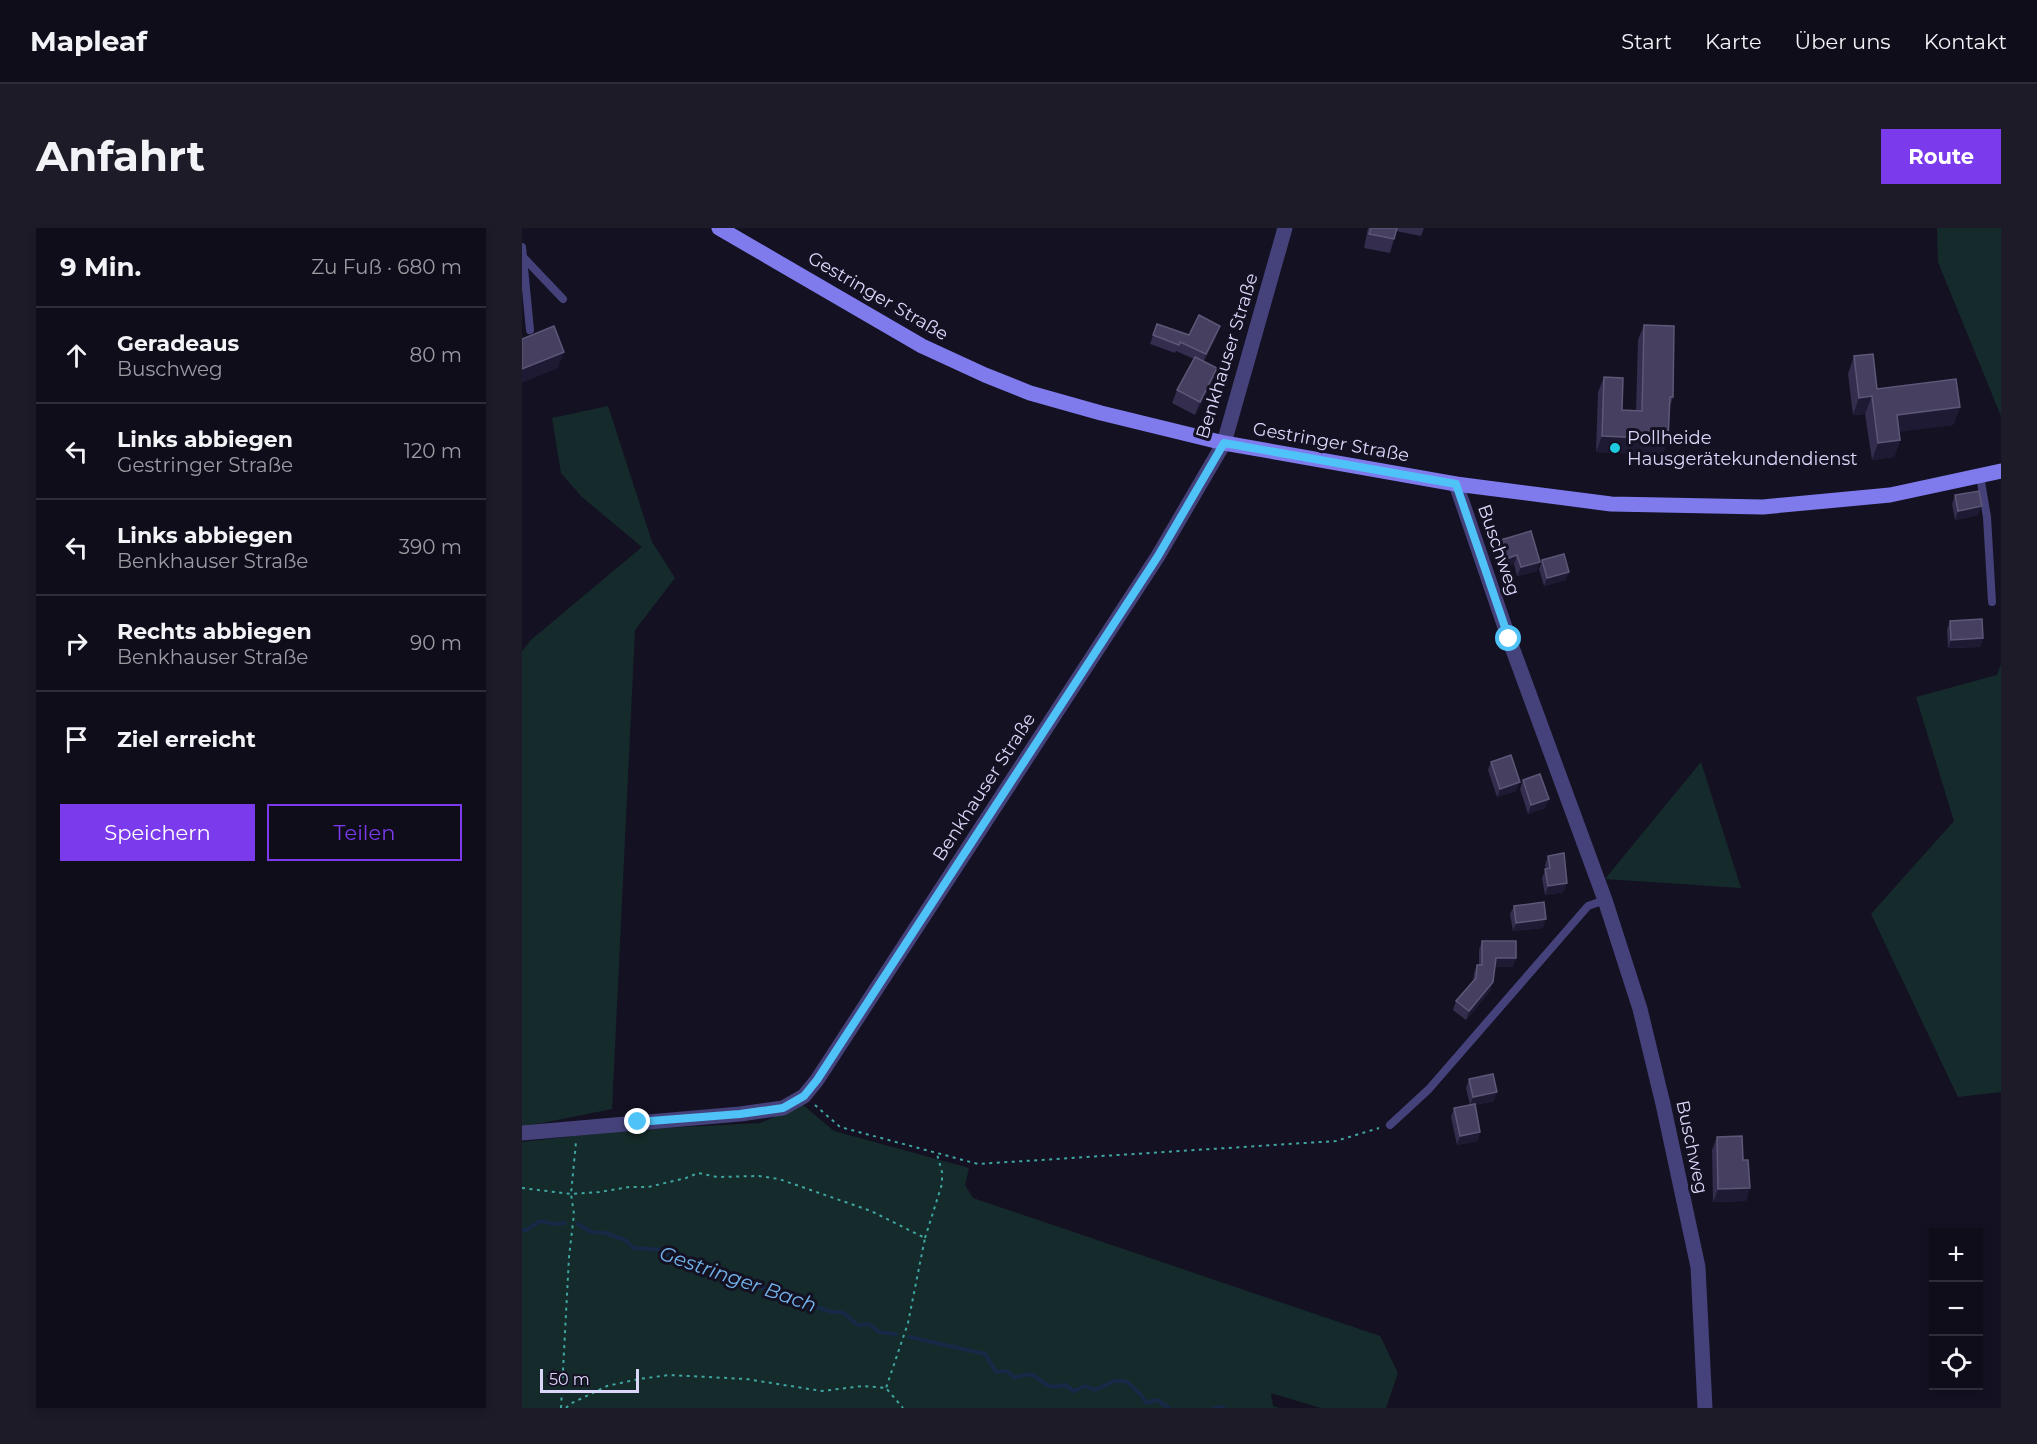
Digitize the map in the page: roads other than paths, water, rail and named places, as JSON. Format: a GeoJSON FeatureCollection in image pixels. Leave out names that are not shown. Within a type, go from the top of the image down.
{"type":"FeatureCollection","features":[{"type":"Feature","properties":{"kind":"main road","name":"Gestringer Straße"},"geometry":{"type":"LineString","coordinates":[[719,228],[922,346],[985,375],[1030,393],[1090,411],[1224,443],[1456,484],[1611,504],[1762,507],[1890,495],[2001,471]]}},
{"type":"Feature","properties":{"kind":"street","name":"Benkhauser Straße"},"geometry":{"type":"LineString","coordinates":[[522,1133],[740,1114],[783,1108],[804,1096],[817,1080],[1158,556],[1224,443],[1285,228]]}},
{"type":"Feature","properties":{"kind":"street","name":"Buschweg"},"geometry":{"type":"LineString","coordinates":[[1456,484],[1509,639],[1605,900],[1640,1009],[1698,1267],[1705,1408]]}},
{"type":"Feature","properties":{"kind":"lane"},"geometry":{"type":"LineString","coordinates":[[522,247],[530,330]]}},
{"type":"Feature","properties":{"kind":"lane"},"geometry":{"type":"LineString","coordinates":[[524,257],[563,299]]}},
{"type":"Feature","properties":{"kind":"lane"},"geometry":{"type":"LineString","coordinates":[[1980,476],[1987,517],[1992,602]]}},
{"type":"Feature","properties":{"kind":"lane"},"geometry":{"type":"LineString","coordinates":[[1390,1125],[1429,1089],[1588,906],[1605,900]]}},
{"type":"Feature","properties":{"kind":"waterway","name":"Gestringer Bach"},"geometry":{"type":"LineString","coordinates":[[522,1230],[527,1230],[540,1221],[565,1223]]}},
{"type":"Feature","properties":{"kind":"waterway","name":"Gestringer Bach"},"geometry":{"type":"LineString","coordinates":[[578,1224],[591,1232],[606,1233],[625,1240],[634,1248],[664,1250],[672,1257],[695,1267],[717,1271],[743,1284],[780,1291],[785,1297],[796,1300],[804,1307],[842,1312],[858,1325],[869,1324],[879,1332],[896,1334]]}},
{"type":"Feature","properties":{"kind":"waterway","name":"Gestringer Bach"},"geometry":{"type":"LineString","coordinates":[[910,1337],[985,1354],[996,1372],[1007,1371],[1015,1378],[1031,1375],[1048,1385],[1065,1385],[1074,1391],[1085,1386],[1095,1390],[1114,1381],[1126,1381],[1147,1403],[1157,1400],[1169,1408]]}},
{"type":"Feature","properties":{"kind":"waterway","name":"Gestringer Bach"},"geometry":{"type":"LineString","coordinates":[[1214,1408],[1223,1407]]}},
{"type":"Feature","properties":{"kind":"place","name":"Pollheide Hausgerätekundendienst"},"geometry":{"type":"Point","coordinates":[1615,448]}}]}
